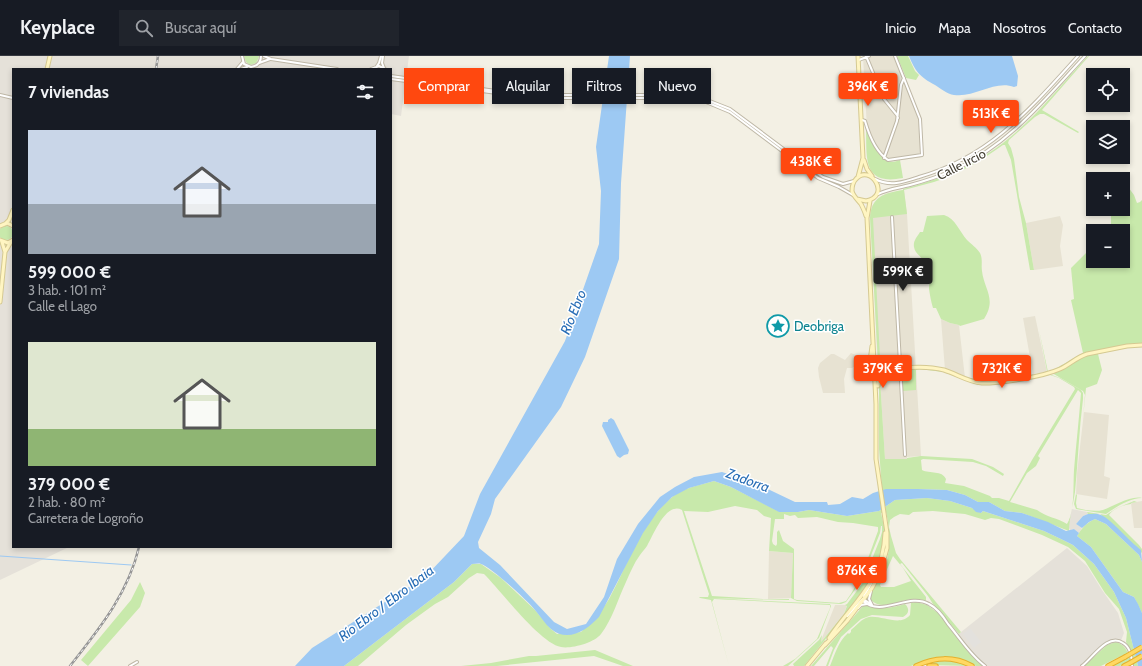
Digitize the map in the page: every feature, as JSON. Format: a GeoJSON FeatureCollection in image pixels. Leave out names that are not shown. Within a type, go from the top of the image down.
{"type":"FeatureCollection","features":[{"type":"Feature","properties":{"kind":"highway"},"geometry":{"type":"LineString","coordinates":[[1108,666],[1142,646]]}},
{"type":"Feature","properties":{"kind":"highway"},"geometry":{"type":"LineString","coordinates":[[1124,666],[1131,665],[1142,656]]}},
{"type":"Feature","properties":{"kind":"highway"},"geometry":{"type":"LineString","coordinates":[[916,666],[932,660],[944,659],[957,660],[972,666]]}},
{"type":"Feature","properties":{"kind":"highway"},"geometry":{"type":"LineString","coordinates":[[929,666],[936,666]]}},
{"type":"Feature","properties":{"kind":"main road"},"geometry":{"type":"LineString","coordinates":[[47,68],[50,56]]}},
{"type":"Feature","properties":{"kind":"main road"},"geometry":{"type":"LineString","coordinates":[[856,198],[861,201],[874,198],[877,194],[878,186],[867,168],[864,158],[858,58]]}},
{"type":"Feature","properties":{"kind":"main road"},"geometry":{"type":"LineString","coordinates":[[864,158],[858,177],[854,181],[852,190],[867,218]]}},
{"type":"Feature","properties":{"kind":"main road"},"geometry":{"type":"LineString","coordinates":[[858,177],[866,175],[873,178]]}},
{"type":"Feature","properties":{"kind":"main road"},"geometry":{"type":"LineString","coordinates":[[807,666],[872,588],[881,571],[887,548],[886,527],[876,447],[876,404],[867,218],[870,200]]}},
{"type":"Feature","properties":{"kind":"main road"},"geometry":{"type":"LineString","coordinates":[[0,226],[9,220],[12,214]]}},
{"type":"Feature","properties":{"kind":"main road"},"geometry":{"type":"LineString","coordinates":[[5,224],[12,226]]}},
{"type":"Feature","properties":{"kind":"main road"},"geometry":{"type":"LineString","coordinates":[[1,241],[5,243],[12,241]]}},
{"type":"Feature","properties":{"kind":"main road"},"geometry":{"type":"LineString","coordinates":[[0,302],[5,252],[1,241]]}},
{"type":"Feature","properties":{"kind":"main road"},"geometry":{"type":"LineString","coordinates":[[5,252],[12,241]]}},
{"type":"Feature","properties":{"kind":"main road"},"geometry":{"type":"LineString","coordinates":[[873,338],[869,368],[874,374]]}},
{"type":"Feature","properties":{"kind":"main road"},"geometry":{"type":"LineString","coordinates":[[874,374],[883,369],[916,367],[944,370],[976,382],[995,382],[1049,373],[1060,369],[1082,356],[1127,346],[1142,345]]}},
{"type":"Feature","properties":{"kind":"main road"},"geometry":{"type":"LineString","coordinates":[[874,364],[883,369]]}},
{"type":"Feature","properties":{"kind":"main road"},"geometry":{"type":"LineString","coordinates":[[869,368],[874,364]]}},
{"type":"Feature","properties":{"kind":"main road"},"geometry":{"type":"LineString","coordinates":[[876,404],[879,366]]}},
{"type":"Feature","properties":{"kind":"main road"},"geometry":{"type":"LineString","coordinates":[[846,619],[872,582],[882,556],[886,527]]}},
{"type":"Feature","properties":{"kind":"street"},"geometry":{"type":"LineString","coordinates":[[241,56],[242,61],[248,67]]}},
{"type":"Feature","properties":{"kind":"street"},"geometry":{"type":"LineString","coordinates":[[259,63],[262,56],[271,59],[330,68]]}},
{"type":"Feature","properties":{"kind":"street"},"geometry":{"type":"LineString","coordinates":[[382,56],[384,68]]}},
{"type":"Feature","properties":{"kind":"street"},"geometry":{"type":"LineString","coordinates":[[373,68],[379,63],[382,56]]}},
{"type":"Feature","properties":{"kind":"street"},"geometry":{"type":"LineString","coordinates":[[862,56],[867,56]]}},
{"type":"Feature","properties":{"kind":"street"},"geometry":{"type":"LineString","coordinates":[[858,58],[867,56]]}},
{"type":"Feature","properties":{"kind":"street"},"geometry":{"type":"LineString","coordinates":[[867,56],[884,99],[896,113],[898,119]]}},
{"type":"Feature","properties":{"kind":"street"},"geometry":{"type":"LineString","coordinates":[[862,120],[865,121],[875,144],[884,158],[891,160],[922,155],[920,119],[895,56]]}},
{"type":"Feature","properties":{"kind":"street","name":"Calle Ircio"},"geometry":{"type":"LineString","coordinates":[[873,178],[884,183],[901,182],[930,174],[956,164],[980,150],[1018,120],[1078,56]]}},
{"type":"Feature","properties":{"kind":"street","name":"Calle Ircio"},"geometry":{"type":"LineString","coordinates":[[874,198],[878,194],[887,190],[919,183],[942,175],[985,153],[1021,124],[1085,56]]}},
{"type":"Feature","properties":{"kind":"street"},"geometry":{"type":"LineString","coordinates":[[244,68],[254,67],[259,63],[271,59]]}},
{"type":"Feature","properties":{"kind":"street"},"geometry":{"type":"LineString","coordinates":[[238,68],[242,61]]}},
{"type":"Feature","properties":{"kind":"street"},"geometry":{"type":"LineString","coordinates":[[376,66],[383,68]]}},
{"type":"Feature","properties":{"kind":"street"},"geometry":{"type":"LineString","coordinates":[[392,76],[404,79]]}},
{"type":"Feature","properties":{"kind":"street"},"geometry":{"type":"LineString","coordinates":[[884,158],[898,119],[901,85],[904,78]]}},
{"type":"Feature","properties":{"kind":"street"},"geometry":{"type":"LineString","coordinates":[[392,80],[404,81]]}},
{"type":"Feature","properties":{"kind":"street"},"geometry":{"type":"LineString","coordinates":[[484,91],[534,98],[690,98],[715,105],[730,112],[792,157],[818,178],[841,188],[856,198]]}},
{"type":"Feature","properties":{"kind":"street"},"geometry":{"type":"LineString","coordinates":[[0,95],[12,98]]}},
{"type":"Feature","properties":{"kind":"street"},"geometry":{"type":"LineString","coordinates":[[792,157],[823,177],[842,184],[854,181]]}},
{"type":"Feature","properties":{"kind":"street"},"geometry":{"type":"LineString","coordinates":[[892,217],[905,455]]}},
{"type":"Feature","properties":{"kind":"street"},"geometry":{"type":"LineString","coordinates":[[872,605],[869,595],[880,577],[881,571]]}},
{"type":"Feature","properties":{"kind":"street"},"geometry":{"type":"LineString","coordinates":[[863,599],[872,582]]}},
{"type":"Feature","properties":{"kind":"street"},"geometry":{"type":"LineString","coordinates":[[863,599],[872,605]]}},
{"type":"Feature","properties":{"kind":"street"},"geometry":{"type":"LineString","coordinates":[[863,599],[863,601],[872,605],[884,607],[915,600],[929,604],[941,614],[976,658],[985,666]]}},
{"type":"Feature","properties":{"kind":"street"},"geometry":{"type":"LineString","coordinates":[[846,619],[860,606],[868,603]]}},
{"type":"Feature","properties":{"kind":"street"},"geometry":{"type":"LineString","coordinates":[[1082,666],[1088,662],[1103,646],[1117,640],[1122,642],[1127,647],[1131,665]]}},
{"type":"Feature","properties":{"kind":"street"},"geometry":{"type":"LineString","coordinates":[[130,666],[137,662]]}},
{"type":"Feature","properties":{"kind":"shaded area"},"geometry":{"type":"Polygon","coordinates":[[[0,56],[409,56],[407,68],[404,68],[404,94],[401,116],[392,114],[392,68],[12,68],[12,548],[67,548],[0,580],[0,56]]]}},
{"type":"Feature","properties":{"kind":"shaded area"},"geometry":{"type":"Polygon","coordinates":[[[863,56],[896,56],[921,118],[923,157],[888,162],[884,159],[873,142],[867,129],[863,56]]]}},
{"type":"Feature","properties":{"kind":"shaded area"},"geometry":{"type":"Polygon","coordinates":[[[904,190],[907,214],[921,456],[907,457],[907,459],[885,459],[877,350],[871,211],[872,206],[880,197],[885,194],[904,190]]]}},
{"type":"Feature","properties":{"kind":"shaded area"},"geometry":{"type":"Polygon","coordinates":[[[1060,216],[1063,225],[1060,246],[1063,266],[1034,270],[1026,223],[1060,216]]]}},
{"type":"Feature","properties":{"kind":"shaded area"},"geometry":{"type":"Polygon","coordinates":[[[1035,316],[1047,372],[1033,374],[1023,318],[1035,316]]]}},
{"type":"Feature","properties":{"kind":"shaded area"},"geometry":{"type":"Polygon","coordinates":[[[941,319],[959,325],[965,378],[945,370],[941,319]]]}},
{"type":"Feature","properties":{"kind":"shaded area"},"geometry":{"type":"Polygon","coordinates":[[[851,353],[858,356],[858,362],[852,368],[847,368],[844,379],[845,393],[823,393],[818,368],[820,363],[831,354],[845,360],[851,353]]]}},
{"type":"Feature","properties":{"kind":"shaded area"},"geometry":{"type":"Polygon","coordinates":[[[1084,412],[1109,415],[1104,476],[1110,478],[1107,499],[1076,494],[1084,412]]]}},
{"type":"Feature","properties":{"kind":"shaded area"},"geometry":{"type":"Polygon","coordinates":[[[1142,501],[1142,528],[1134,528],[1131,503],[1142,501]]]}},
{"type":"Feature","properties":{"kind":"shaded area"},"geometry":{"type":"Polygon","coordinates":[[[1072,509],[1087,512],[1088,514],[1083,516],[1076,524],[1082,528],[1079,533],[1074,529],[1070,530],[1068,526],[1072,509]]]}},
{"type":"Feature","properties":{"kind":"shaded area"},"geometry":{"type":"Polygon","coordinates":[[[1067,548],[1087,566],[1118,613],[1124,633],[1120,643],[1116,642],[1103,648],[1084,666],[981,665],[956,636],[1067,548]]]}},
{"type":"Feature","properties":{"kind":"shaded area"},"geometry":{"type":"Polygon","coordinates":[[[769,551],[793,553],[791,598],[768,599],[769,551]]]}},
{"type":"Feature","properties":{"kind":"shaded area"},"geometry":{"type":"Polygon","coordinates":[[[835,605],[847,605],[844,614],[820,643],[835,605]]]}},
{"type":"Feature","properties":{"kind":"shaded area"},"geometry":{"type":"Polygon","coordinates":[[[970,628],[981,642],[974,648],[963,634],[970,628]]]}},
{"type":"Feature","properties":{"kind":"green space"},"geometry":{"type":"Polygon","coordinates":[[[244,56],[259,56],[256,63],[250,65],[246,62],[244,56]]]}},
{"type":"Feature","properties":{"kind":"green space"},"geometry":{"type":"Polygon","coordinates":[[[897,56],[908,56],[915,71],[919,75],[916,80],[906,78],[897,56]]]}},
{"type":"Feature","properties":{"kind":"green space"},"geometry":{"type":"Polygon","coordinates":[[[1088,56],[1042,110],[1079,132],[1078,133],[1044,114],[1040,114],[1009,140],[1008,143],[1014,159],[1019,197],[1026,223],[1034,270],[1030,270],[1011,160],[1005,145],[952,175],[934,182],[904,190],[907,214],[873,218],[880,358],[898,358],[898,364],[893,366],[885,366],[878,363],[870,218],[873,205],[880,197],[884,195],[925,183],[967,166],[1002,144],[1028,121],[1088,56]]]}},
{"type":"Feature","properties":{"kind":"green space"},"geometry":{"type":"Polygon","coordinates":[[[866,129],[879,152],[885,159],[889,162],[900,160],[903,178],[880,178],[874,174],[867,159],[866,129]]]}},
{"type":"Feature","properties":{"kind":"green space"},"geometry":{"type":"Polygon","coordinates":[[[1130,190],[1137,203],[1142,200],[1142,345],[1120,346],[1084,354],[1058,369],[1045,373],[1047,371],[1039,330],[1048,372],[1083,353],[1071,300],[1074,299],[1071,268],[1086,253],[1086,268],[1130,268],[1130,224],[1111,224],[1111,216],[1130,216],[1130,190]]]}},
{"type":"Feature","properties":{"kind":"green space"},"geometry":{"type":"Polygon","coordinates":[[[944,215],[952,219],[967,240],[980,253],[983,277],[990,300],[988,312],[984,319],[960,326],[941,319],[936,308],[933,308],[929,289],[928,268],[914,247],[914,243],[920,232],[923,232],[927,216],[944,215]]]}},
{"type":"Feature","properties":{"kind":"green space"},"geometry":{"type":"Polygon","coordinates":[[[3,226],[9,226],[11,228],[12,237],[9,240],[3,240],[-1,236],[-1,230],[3,226]]]}},
{"type":"Feature","properties":{"kind":"green space"},"geometry":{"type":"Polygon","coordinates":[[[1128,346],[1142,347],[1127,347],[1098,354],[1102,370],[1097,384],[1086,388],[1083,418],[1085,395],[1083,391],[1052,373],[1086,355],[1128,346]]]}},
{"type":"Feature","properties":{"kind":"green space"},"geometry":{"type":"Polygon","coordinates":[[[916,368],[937,369],[983,383],[1049,374],[1060,378],[1081,390],[1083,393],[1083,399],[1075,492],[1072,509],[1081,393],[1078,390],[1038,456],[1040,458],[1036,466],[1027,473],[1010,502],[1037,510],[1067,524],[1071,513],[1069,531],[1022,513],[1005,511],[989,502],[978,502],[965,495],[947,490],[882,490],[879,449],[880,379],[885,459],[907,459],[921,456],[972,459],[993,467],[1004,474],[1003,476],[986,466],[973,462],[923,459],[921,460],[922,470],[942,474],[946,479],[945,483],[964,486],[992,498],[999,498],[1009,501],[1075,389],[1059,378],[1050,375],[979,385],[943,372],[920,369],[916,370],[916,390],[903,391],[903,371],[916,368]]]}},
{"type":"Feature","properties":{"kind":"green space"},"geometry":{"type":"Polygon","coordinates":[[[714,481],[731,487],[780,512],[798,512],[809,510],[847,516],[879,511],[895,500],[927,498],[950,501],[972,508],[981,513],[983,511],[1044,531],[1073,545],[1094,564],[1114,592],[1126,618],[1138,666],[1134,666],[1129,647],[1126,642],[1127,632],[1119,609],[1105,593],[1085,561],[1068,547],[1042,535],[999,519],[991,518],[985,520],[965,514],[933,511],[913,512],[909,515],[900,514],[894,517],[890,520],[889,527],[891,536],[896,553],[900,559],[961,632],[959,634],[933,604],[902,563],[900,564],[926,597],[926,601],[912,599],[883,605],[875,603],[871,600],[872,593],[885,567],[888,553],[889,532],[886,512],[881,513],[884,526],[884,536],[878,567],[869,585],[804,666],[794,666],[793,664],[819,640],[822,635],[821,642],[844,614],[847,606],[845,605],[862,584],[880,539],[882,526],[860,583],[846,602],[841,604],[797,601],[791,598],[793,553],[769,551],[771,518],[764,516],[757,510],[735,506],[708,512],[684,511],[712,596],[789,600],[708,598],[830,604],[831,606],[819,638],[788,666],[783,666],[795,659],[817,639],[830,605],[714,599],[712,602],[729,666],[711,600],[699,597],[708,597],[709,594],[682,510],[676,509],[671,510],[665,515],[656,528],[647,546],[634,565],[612,616],[605,628],[598,637],[588,643],[570,647],[561,647],[552,643],[532,627],[484,574],[477,573],[469,578],[448,597],[435,604],[406,625],[358,666],[344,666],[454,582],[472,564],[481,564],[501,578],[535,610],[557,634],[581,632],[609,599],[643,532],[660,508],[680,492],[691,487],[714,481]],[[784,514],[784,519],[775,519],[772,541],[776,546],[777,532],[779,530],[783,541],[794,549],[794,599],[839,603],[846,601],[864,568],[878,531],[878,527],[838,522],[817,517],[798,518],[795,515],[790,516],[784,514]],[[893,556],[880,585],[881,587],[894,587],[911,581],[893,556]]]}},
{"type":"Feature","properties":{"kind":"green space"},"geometry":{"type":"Polygon","coordinates":[[[1076,494],[1077,508],[1094,511],[1103,510],[1122,501],[1133,498],[1142,498],[1128,501],[1106,514],[1076,509],[1074,504],[1076,494]]]}},
{"type":"Feature","properties":{"kind":"green space"},"geometry":{"type":"Polygon","coordinates":[[[1134,501],[1137,502],[1121,506],[1134,501]]]}},
{"type":"Feature","properties":{"kind":"green space"},"geometry":{"type":"Polygon","coordinates":[[[1112,511],[1109,515],[1142,549],[1142,553],[1100,514],[1106,515],[1112,511]]]}},
{"type":"Feature","properties":{"kind":"green space"},"geometry":{"type":"Polygon","coordinates":[[[1087,512],[1100,514],[1088,514],[1087,512]]]}},
{"type":"Feature","properties":{"kind":"green space"},"geometry":{"type":"Polygon","coordinates":[[[1095,519],[1106,524],[1139,555],[1142,562],[1142,613],[1134,597],[1123,592],[1091,547],[1077,536],[1084,526],[1095,519]]]}},
{"type":"Feature","properties":{"kind":"green space"},"geometry":{"type":"Polygon","coordinates":[[[140,582],[145,593],[140,607],[88,666],[81,660],[131,600],[140,582]]]}},
{"type":"Feature","properties":{"kind":"green space"},"geometry":{"type":"Polygon","coordinates":[[[916,602],[927,605],[938,613],[976,660],[983,666],[976,666],[958,659],[941,657],[925,660],[911,666],[830,666],[842,640],[862,620],[869,617],[874,617],[901,620],[910,615],[911,603],[916,602]]]}},
{"type":"Feature","properties":{"kind":"green space"},"geometry":{"type":"Polygon","coordinates":[[[905,604],[908,611],[903,617],[872,615],[861,619],[841,637],[828,666],[826,666],[833,648],[831,646],[814,666],[811,666],[863,606],[867,605],[877,608],[886,608],[905,604]]]}},
{"type":"Feature","properties":{"kind":"green space"},"geometry":{"type":"Polygon","coordinates":[[[1116,642],[1120,643],[1125,648],[1130,658],[1131,666],[1129,661],[1120,666],[1112,666],[1128,657],[1125,654],[1101,666],[1084,666],[1107,645],[1116,642]]]}},
{"type":"Feature","properties":{"kind":"green space"},"geometry":{"type":"Polygon","coordinates":[[[595,650],[633,666],[623,666],[594,656],[497,666],[461,666],[491,663],[529,656],[595,650]]]}},
{"type":"Feature","properties":{"kind":"green space"},"geometry":{"type":"Polygon","coordinates":[[[939,660],[954,661],[970,666],[926,665],[939,660]]]}},
{"type":"Feature","properties":{"kind":"water"},"geometry":{"type":"Polygon","coordinates":[[[609,56],[630,56],[629,68],[607,68],[609,56]]]}},
{"type":"Feature","properties":{"kind":"water"},"geometry":{"type":"Polygon","coordinates":[[[909,56],[1012,56],[1018,76],[1017,86],[1014,87],[1007,85],[992,87],[969,94],[954,95],[944,91],[925,79],[913,66],[909,56]]]}},
{"type":"Feature","properties":{"kind":"water","name":"Río Ebro / Ebro Ibaia"},"geometry":{"type":"Polygon","coordinates":[[[602,104],[627,104],[621,183],[619,259],[585,357],[561,407],[495,499],[491,514],[478,542],[479,548],[500,565],[554,622],[567,629],[586,624],[604,597],[617,559],[638,524],[660,497],[694,477],[722,472],[753,482],[795,502],[827,502],[828,505],[840,504],[852,497],[863,499],[873,493],[886,489],[947,490],[965,495],[978,502],[989,502],[1005,511],[1022,513],[1048,522],[1066,531],[1074,529],[1079,533],[1077,536],[1091,547],[1123,592],[1134,597],[1138,604],[1142,613],[1142,666],[1138,666],[1126,618],[1114,592],[1094,564],[1073,545],[1044,531],[983,511],[981,513],[976,512],[972,508],[950,501],[927,498],[895,500],[879,511],[847,516],[809,510],[798,512],[779,512],[731,487],[714,481],[689,488],[672,497],[658,511],[643,533],[599,617],[589,626],[577,633],[564,635],[557,633],[547,625],[531,605],[501,578],[481,564],[472,564],[454,582],[344,666],[295,666],[312,648],[426,576],[464,536],[480,494],[565,341],[599,244],[601,191],[596,147],[602,104]]]}},
{"type":"Feature","properties":{"kind":"water"},"geometry":{"type":"Polygon","coordinates":[[[611,418],[614,420],[629,450],[628,454],[620,458],[617,456],[602,426],[603,422],[608,422],[611,418]]]}},
{"type":"Feature","properties":{"kind":"water"},"geometry":{"type":"Polygon","coordinates":[[[1088,514],[1099,514],[1110,521],[1141,550],[1142,562],[1139,555],[1106,524],[1095,519],[1082,528],[1076,524],[1083,516],[1088,514]]]}},
{"type":"Feature","properties":{"kind":"waterway"},"geometry":{"type":"LineString","coordinates":[[0,556],[131,565]]}},
{"type":"Feature","properties":{"kind":"railway"},"geometry":{"type":"LineString","coordinates":[[156,68],[158,56]]}},
{"type":"Feature","properties":{"kind":"railway"},"geometry":{"type":"LineString","coordinates":[[70,666],[102,624],[120,596],[128,580],[139,548]]}},
{"type":"Feature","properties":{"kind":"place","name":"Deobriga"},"geometry":{"type":"Point","coordinates":[778,326]}},
{"type":"Feature","properties":{"kind":"water label","name":"Río Ebro"},"geometry":{"type":"Point","coordinates":[573,312]}},
{"type":"Feature","properties":{"kind":"water label","name":"Zadorra"},"geometry":{"type":"Point","coordinates":[748,480]}}]}
